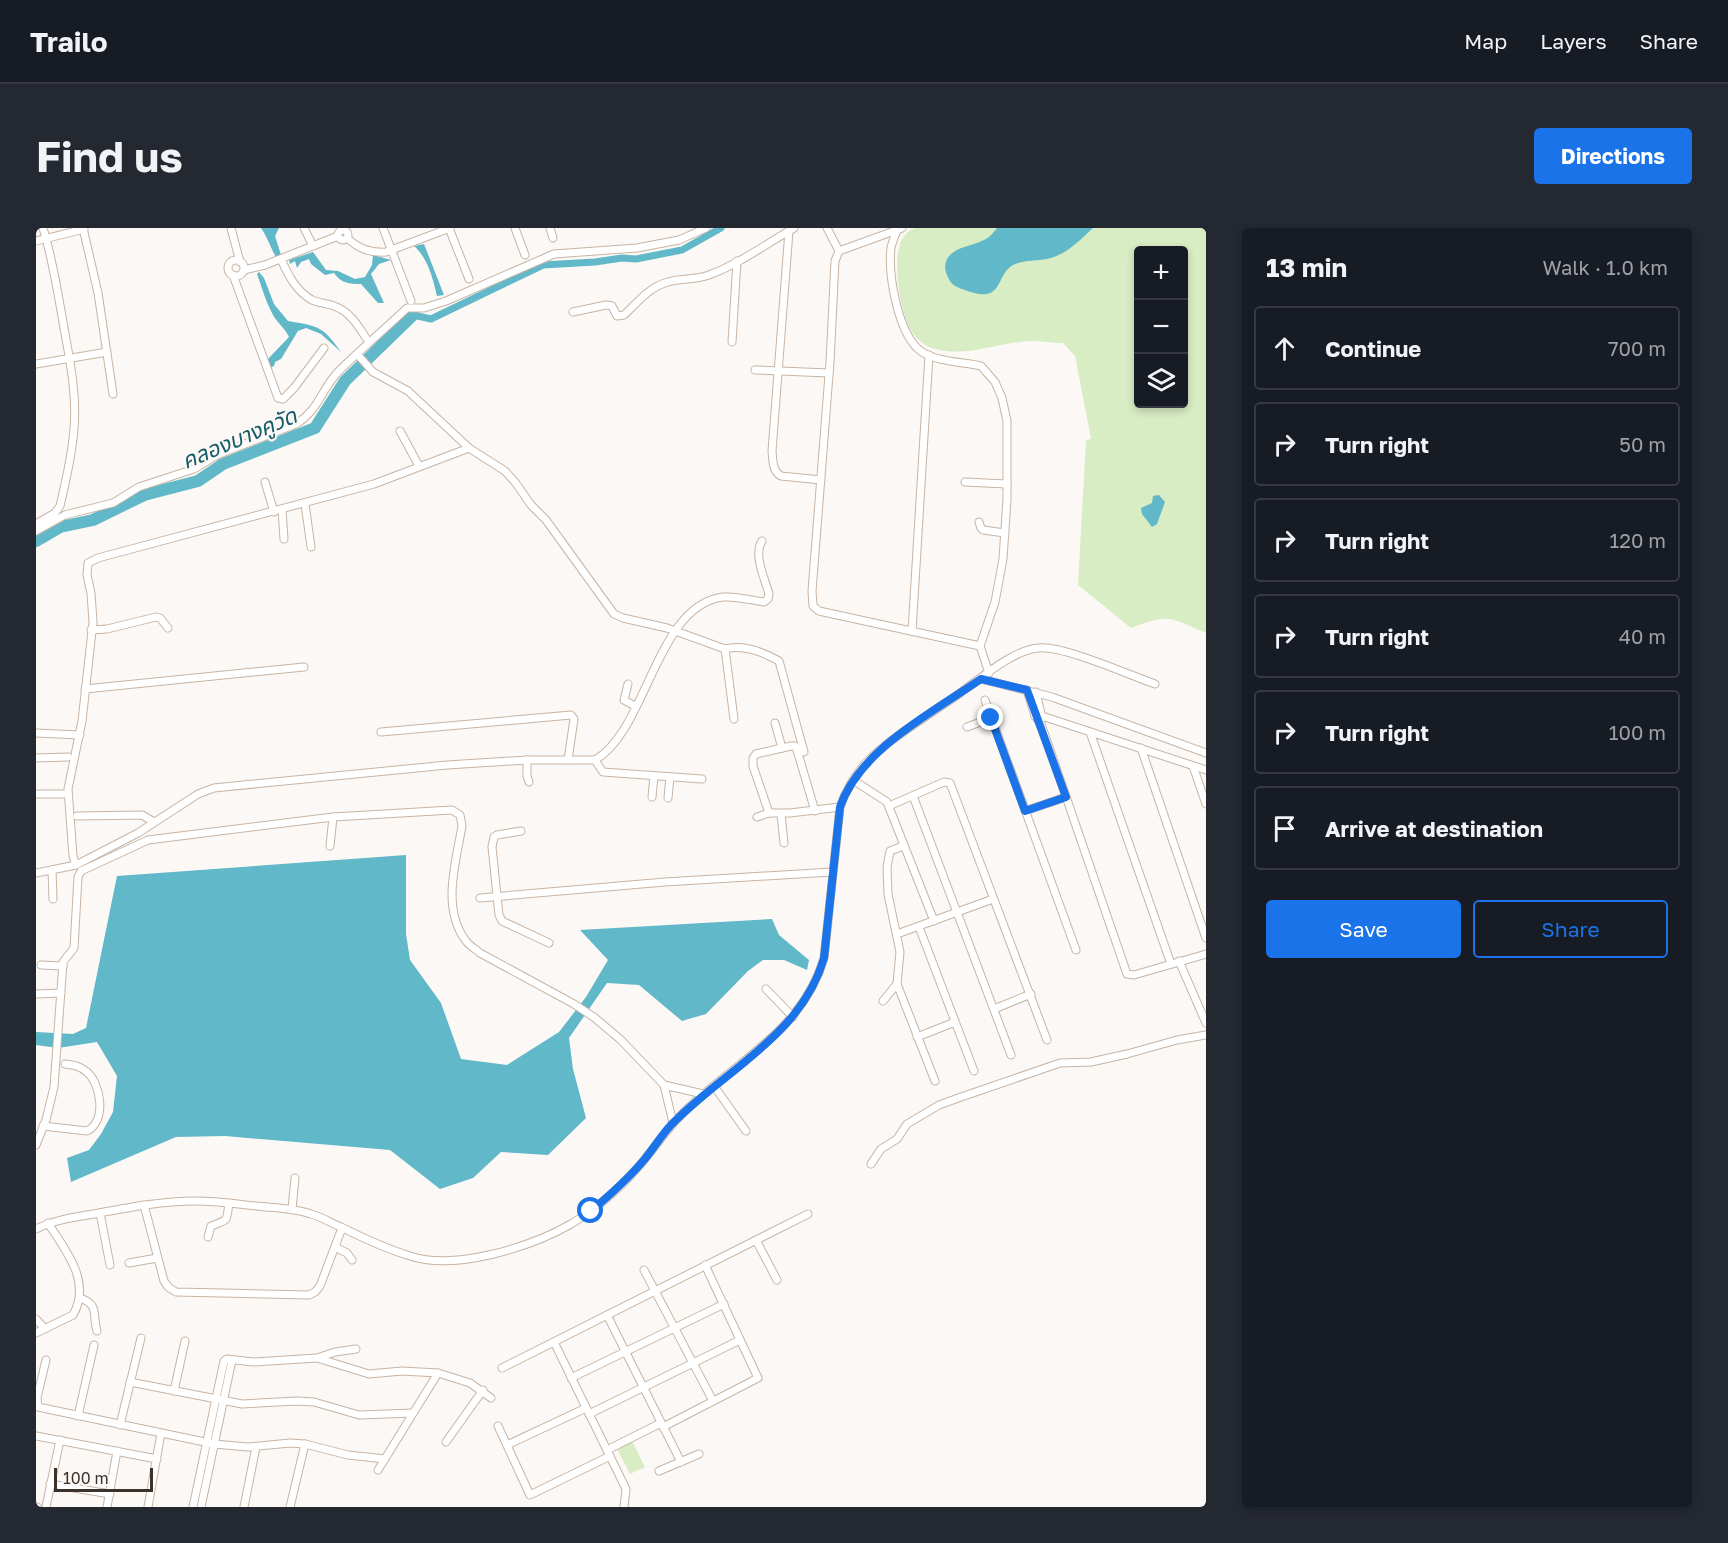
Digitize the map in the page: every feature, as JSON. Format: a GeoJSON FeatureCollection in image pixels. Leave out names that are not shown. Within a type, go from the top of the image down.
{"type":"FeatureCollection","features":[{"type":"Feature","properties":{"kind":"street"},"geometry":{"type":"LineString","coordinates":[[36,524],[55,513],[60,506],[75,426],[69,359],[43,228]]}},
{"type":"Feature","properties":{"kind":"street"},"geometry":{"type":"LineString","coordinates":[[231,228],[243,270]]}},
{"type":"Feature","properties":{"kind":"street"},"geometry":{"type":"LineString","coordinates":[[304,228],[313,246]]}},
{"type":"Feature","properties":{"kind":"street"},"geometry":{"type":"LineString","coordinates":[[383,228],[411,301]]}},
{"type":"Feature","properties":{"kind":"street"},"geometry":{"type":"LineString","coordinates":[[347,238],[363,249],[376,253],[392,250],[449,228],[469,279]]}},
{"type":"Feature","properties":{"kind":"street"},"geometry":{"type":"LineString","coordinates":[[515,228],[525,255]]}},
{"type":"Feature","properties":{"kind":"street"},"geometry":{"type":"LineString","coordinates":[[550,228],[553,238]]}},
{"type":"Feature","properties":{"kind":"street"},"geometry":{"type":"LineString","coordinates":[[36,531],[57,519],[113,503],[139,488],[194,469],[218,455],[296,424],[314,410],[338,372],[359,356],[407,308],[424,308],[446,301],[542,257],[554,254],[637,248],[679,240],[706,228]]}},
{"type":"Feature","properties":{"kind":"street"},"geometry":{"type":"LineString","coordinates":[[827,228],[839,250],[835,261],[829,373],[812,591],[813,606],[819,611],[980,646]]}},
{"type":"Feature","properties":{"kind":"street"},"geometry":{"type":"LineString","coordinates":[[36,241],[83,229],[98,293],[113,394]]}},
{"type":"Feature","properties":{"kind":"street"},"geometry":{"type":"LineString","coordinates":[[233,275],[241,274],[243,270],[283,264],[313,246],[338,236],[339,232],[345,229],[348,234],[347,238]]}},
{"type":"Feature","properties":{"kind":"street"},"geometry":{"type":"LineString","coordinates":[[573,312],[606,304],[612,306],[617,316],[624,315],[655,287],[669,281],[710,275],[792,229]]}},
{"type":"Feature","properties":{"kind":"street"},"geometry":{"type":"LineString","coordinates":[[792,229],[778,370],[772,451],[774,469],[781,476],[821,480]]}},
{"type":"Feature","properties":{"kind":"street"},"geometry":{"type":"LineString","coordinates":[[839,250],[899,229]]}},
{"type":"Feature","properties":{"kind":"street"},"geometry":{"type":"LineString","coordinates":[[899,229],[891,246],[891,260],[897,308],[906,333],[920,350],[929,355],[981,366],[995,382],[1007,421],[1007,484],[1003,559],[995,602],[980,646],[989,673]]}},
{"type":"Feature","properties":{"kind":"street"},"geometry":{"type":"LineString","coordinates":[[338,236],[341,240],[347,238]]}},
{"type":"Feature","properties":{"kind":"street"},"geometry":{"type":"LineString","coordinates":[[240,262],[235,260],[229,265],[230,272],[278,398],[283,399],[294,388],[324,348]]}},
{"type":"Feature","properties":{"kind":"street"},"geometry":{"type":"LineString","coordinates":[[732,342],[736,261]]}},
{"type":"Feature","properties":{"kind":"street"},"geometry":{"type":"LineString","coordinates":[[283,264],[304,294],[314,301],[344,310],[366,338]]}},
{"type":"Feature","properties":{"kind":"street"},"geometry":{"type":"LineString","coordinates":[[36,364],[107,352]]}},
{"type":"Feature","properties":{"kind":"street"},"geometry":{"type":"LineString","coordinates":[[912,631],[929,355]]}},
{"type":"Feature","properties":{"kind":"street"},"geometry":{"type":"LineString","coordinates":[[359,356],[373,372],[408,390],[469,448],[512,478],[523,496],[546,520],[614,614],[676,629],[725,649],[751,649],[779,661],[804,752]]}},
{"type":"Feature","properties":{"kind":"street"},"geometry":{"type":"LineString","coordinates":[[755,370],[829,373]]}},
{"type":"Feature","properties":{"kind":"street"},"geometry":{"type":"LineString","coordinates":[[400,431],[419,466]]}},
{"type":"Feature","properties":{"kind":"street"},"geometry":{"type":"LineString","coordinates":[[76,865],[73,856],[68,789],[80,735],[91,630],[93,607],[87,566],[91,561],[374,484],[469,448]]}},
{"type":"Feature","properties":{"kind":"street"},"geometry":{"type":"LineString","coordinates":[[265,482],[278,511],[284,540]]}},
{"type":"Feature","properties":{"kind":"street"},"geometry":{"type":"LineString","coordinates":[[965,482],[1007,484]]}},
{"type":"Feature","properties":{"kind":"street"},"geometry":{"type":"LineString","coordinates":[[305,504],[311,547]]}},
{"type":"Feature","properties":{"kind":"street"},"geometry":{"type":"LineString","coordinates":[[979,522],[983,530],[1005,533]]}},
{"type":"Feature","properties":{"kind":"street"},"geometry":{"type":"LineString","coordinates":[[36,873],[76,865],[138,833],[198,794],[214,788],[527,759],[595,760],[605,754],[623,730],[676,629],[696,608],[721,597],[764,602],[768,599],[769,594],[759,557],[762,541]]}},
{"type":"Feature","properties":{"kind":"street"},"geometry":{"type":"LineString","coordinates":[[91,630],[107,629],[156,617],[160,618],[168,628]]}},
{"type":"Feature","properties":{"kind":"street"},"geometry":{"type":"LineString","coordinates":[[37,1225],[144,1204],[195,1201],[230,1203],[292,1209],[312,1214],[410,1256],[439,1261],[480,1257],[531,1242],[568,1225],[591,1211],[612,1194],[643,1161],[673,1123],[703,1094],[751,1056],[792,1017],[808,996],[820,973],[824,958],[840,807],[853,780],[866,764],[909,728],[989,673],[1019,654],[1040,647],[1070,654],[1155,684]]}},
{"type":"Feature","properties":{"kind":"street"},"geometry":{"type":"LineString","coordinates":[[725,649],[734,719]]}},
{"type":"Feature","properties":{"kind":"street"},"geometry":{"type":"LineString","coordinates":[[85,689],[304,667]]}},
{"type":"Feature","properties":{"kind":"street"},"geometry":{"type":"LineString","coordinates":[[981,679],[1036,692],[1206,753]]}},
{"type":"Feature","properties":{"kind":"street"},"geometry":{"type":"LineString","coordinates":[[628,684],[624,700],[635,706]]}},
{"type":"Feature","properties":{"kind":"street"},"geometry":{"type":"LineString","coordinates":[[1027,690],[1127,974],[1134,975],[1206,954]]}},
{"type":"Feature","properties":{"kind":"street"},"geometry":{"type":"LineString","coordinates":[[1036,692],[1039,719]]}},
{"type":"Feature","properties":{"kind":"street"},"geometry":{"type":"LineString","coordinates":[[985,700],[1076,950]]}},
{"type":"Feature","properties":{"kind":"street"},"geometry":{"type":"LineString","coordinates":[[381,732],[571,715],[574,719],[568,760]]}},
{"type":"Feature","properties":{"kind":"street"},"geometry":{"type":"LineString","coordinates":[[967,727],[991,718]]}},
{"type":"Feature","properties":{"kind":"street"},"geometry":{"type":"LineString","coordinates":[[1039,719],[1090,732],[1206,770]]}},
{"type":"Feature","properties":{"kind":"street"},"geometry":{"type":"LineString","coordinates":[[775,723],[782,748]]}},
{"type":"Feature","properties":{"kind":"street"},"geometry":{"type":"LineString","coordinates":[[1090,732],[1171,964]]}},
{"type":"Feature","properties":{"kind":"street"},"geometry":{"type":"LineString","coordinates":[[36,734],[80,735]]}},
{"type":"Feature","properties":{"kind":"street"},"geometry":{"type":"LineString","coordinates":[[769,813],[753,766],[753,758],[756,754],[795,746],[815,811]]}},
{"type":"Feature","properties":{"kind":"street"},"geometry":{"type":"LineString","coordinates":[[1141,748],[1206,938]]}},
{"type":"Feature","properties":{"kind":"street"},"geometry":{"type":"LineString","coordinates":[[36,758],[68,757]]}},
{"type":"Feature","properties":{"kind":"street"},"geometry":{"type":"LineString","coordinates":[[527,759],[529,782]]}},
{"type":"Feature","properties":{"kind":"street"},"geometry":{"type":"LineString","coordinates":[[595,760],[603,772],[702,779]]}},
{"type":"Feature","properties":{"kind":"street"},"geometry":{"type":"LineString","coordinates":[[1193,766],[1206,804]]}},
{"type":"Feature","properties":{"kind":"street"},"geometry":{"type":"LineString","coordinates":[[652,797],[654,776]]}},
{"type":"Feature","properties":{"kind":"street"},"geometry":{"type":"LineString","coordinates":[[668,798],[670,777]]}},
{"type":"Feature","properties":{"kind":"street"},"geometry":{"type":"LineString","coordinates":[[853,780],[874,792],[888,804],[934,921]]}},
{"type":"Feature","properties":{"kind":"street"},"geometry":{"type":"LineString","coordinates":[[888,804],[944,782],[950,783],[1047,1040]]}},
{"type":"Feature","properties":{"kind":"street"},"geometry":{"type":"LineString","coordinates":[[36,794],[64,794]]}},
{"type":"Feature","properties":{"kind":"street"},"geometry":{"type":"LineString","coordinates":[[912,796],[1011,1055]]}},
{"type":"Feature","properties":{"kind":"street"},"geometry":{"type":"LineString","coordinates":[[1025,811],[1066,797]]}},
{"type":"Feature","properties":{"kind":"street"},"geometry":{"type":"LineString","coordinates":[[756,817],[769,813],[781,814],[840,807]]}},
{"type":"Feature","properties":{"kind":"street"},"geometry":{"type":"LineString","coordinates":[[36,1145],[54,1087],[63,966],[65,958],[74,948],[78,877],[81,871],[148,840],[333,817],[452,810],[460,815],[462,826],[452,900],[456,922],[466,941],[480,953],[596,1018],[621,1040],[664,1085],[673,1123]]}},
{"type":"Feature","properties":{"kind":"street"},"geometry":{"type":"LineString","coordinates":[[781,814],[784,843]]}},
{"type":"Feature","properties":{"kind":"street"},"geometry":{"type":"LineString","coordinates":[[77,816],[142,815],[154,822]]}},
{"type":"Feature","properties":{"kind":"street"},"geometry":{"type":"LineString","coordinates":[[330,846],[333,817]]}},
{"type":"Feature","properties":{"kind":"street"},"geometry":{"type":"LineString","coordinates":[[521,831],[494,837],[492,847],[499,915],[502,921],[549,943]]}},
{"type":"Feature","properties":{"kind":"street"},"geometry":{"type":"LineString","coordinates":[[903,846],[890,851],[886,867],[888,894],[900,952],[897,984],[935,1081]]}},
{"type":"Feature","properties":{"kind":"street"},"geometry":{"type":"LineString","coordinates":[[52,870],[53,898]]}},
{"type":"Feature","properties":{"kind":"street"},"geometry":{"type":"LineString","coordinates":[[480,898],[664,882],[832,872]]}},
{"type":"Feature","properties":{"kind":"street"},"geometry":{"type":"LineString","coordinates":[[897,934],[993,899]]}},
{"type":"Feature","properties":{"kind":"street"},"geometry":{"type":"LineString","coordinates":[[919,927],[974,1071]]}},
{"type":"Feature","properties":{"kind":"street"},"geometry":{"type":"LineString","coordinates":[[1179,962],[1206,1023]]}},
{"type":"Feature","properties":{"kind":"street"},"geometry":{"type":"LineString","coordinates":[[41,965],[63,966]]}},
{"type":"Feature","properties":{"kind":"street"},"geometry":{"type":"LineString","coordinates":[[883,1001],[897,984]]}},
{"type":"Feature","properties":{"kind":"street"},"geometry":{"type":"LineString","coordinates":[[766,989],[792,1017]]}},
{"type":"Feature","properties":{"kind":"street"},"geometry":{"type":"LineString","coordinates":[[36,994],[61,993]]}},
{"type":"Feature","properties":{"kind":"street"},"geometry":{"type":"LineString","coordinates":[[994,1009],[1031,994]]}},
{"type":"Feature","properties":{"kind":"street"},"geometry":{"type":"LineString","coordinates":[[918,1037],[955,1022]]}},
{"type":"Feature","properties":{"kind":"street"},"geometry":{"type":"LineString","coordinates":[[871,1164],[875,1155],[897,1139],[907,1124],[939,1106],[1060,1063],[1084,1062],[1126,1054],[1177,1040],[1206,1035]]}},
{"type":"Feature","properties":{"kind":"street"},"geometry":{"type":"LineString","coordinates":[[43,1126],[87,1131],[93,1128],[97,1121],[99,1092],[95,1081],[80,1066],[65,1064]]}},
{"type":"Feature","properties":{"kind":"street"},"geometry":{"type":"LineString","coordinates":[[664,1085],[703,1094]]}},
{"type":"Feature","properties":{"kind":"street"},"geometry":{"type":"LineString","coordinates":[[714,1086],[746,1131]]}},
{"type":"Feature","properties":{"kind":"street"},"geometry":{"type":"LineString","coordinates":[[292,1209],[295,1178]]}},
{"type":"Feature","properties":{"kind":"street"},"geometry":{"type":"LineString","coordinates":[[208,1237],[211,1226],[226,1221],[230,1203]]}},
{"type":"Feature","properties":{"kind":"street"},"geometry":{"type":"LineString","coordinates":[[144,1204],[164,1281],[176,1292],[309,1295],[320,1286],[342,1228]]}},
{"type":"Feature","properties":{"kind":"street"},"geometry":{"type":"LineString","coordinates":[[100,1213],[110,1265]]}},
{"type":"Feature","properties":{"kind":"street"},"geometry":{"type":"LineString","coordinates":[[502,1368],[808,1214]]}},
{"type":"Feature","properties":{"kind":"street"},"geometry":{"type":"LineString","coordinates":[[36,1333],[73,1315],[80,1298],[81,1286],[77,1273],[48,1223]]}},
{"type":"Feature","properties":{"kind":"street"},"geometry":{"type":"LineString","coordinates":[[756,1240],[777,1280]]}},
{"type":"Feature","properties":{"kind":"street"},"geometry":{"type":"LineString","coordinates":[[335,1248],[347,1253],[352,1260]]}},
{"type":"Feature","properties":{"kind":"street"},"geometry":{"type":"LineString","coordinates":[[129,1263],[157,1258]]}},
{"type":"Feature","properties":{"kind":"street"},"geometry":{"type":"LineString","coordinates":[[498,1426],[530,1495],[662,1425],[758,1378],[705,1265]]}},
{"type":"Feature","properties":{"kind":"street"},"geometry":{"type":"LineString","coordinates":[[644,1270],[713,1401]]}},
{"type":"Feature","properties":{"kind":"street"},"geometry":{"type":"LineString","coordinates":[[80,1298],[91,1304],[95,1310],[97,1331]]}},
{"type":"Feature","properties":{"kind":"street"},"geometry":{"type":"LineString","coordinates":[[571,1378],[724,1304]]}},
{"type":"Feature","properties":{"kind":"street"},"geometry":{"type":"LineString","coordinates":[[607,1315],[681,1462]]}},
{"type":"Feature","properties":{"kind":"street"},"geometry":{"type":"LineString","coordinates":[[36,1319],[45,1329]]}},
{"type":"Feature","properties":{"kind":"street"},"geometry":{"type":"LineString","coordinates":[[120,1425],[141,1338]]}},
{"type":"Feature","properties":{"kind":"street"},"geometry":{"type":"LineString","coordinates":[[507,1445],[643,1388],[740,1340]]}},
{"type":"Feature","properties":{"kind":"street"},"geometry":{"type":"LineString","coordinates":[[174,1391],[185,1341]]}},
{"type":"Feature","properties":{"kind":"street"},"geometry":{"type":"LineString","coordinates":[[554,1342],[626,1488],[624,1507]]}},
{"type":"Feature","properties":{"kind":"street"},"geometry":{"type":"LineString","coordinates":[[78,1416],[94,1345]]}},
{"type":"Feature","properties":{"kind":"street"},"geometry":{"type":"LineString","coordinates":[[317,1358],[356,1349]]}},
{"type":"Feature","properties":{"kind":"street"},"geometry":{"type":"LineString","coordinates":[[193,1507],[220,1400],[224,1361],[230,1359],[253,1362],[317,1358],[369,1374],[402,1371],[438,1373],[470,1383],[483,1390],[491,1398]]}},
{"type":"Feature","properties":{"kind":"street"},"geometry":{"type":"LineString","coordinates":[[46,1360],[36,1405],[38,1407],[210,1443],[256,1447],[290,1443],[305,1444],[348,1455],[385,1459]]}},
{"type":"Feature","properties":{"kind":"street"},"geometry":{"type":"LineString","coordinates":[[378,1470],[438,1373]]}},
{"type":"Feature","properties":{"kind":"street"},"geometry":{"type":"LineString","coordinates":[[130,1382],[220,1400],[255,1404],[297,1401],[314,1402],[359,1415],[413,1413]]}},
{"type":"Feature","properties":{"kind":"street"},"geometry":{"type":"LineString","coordinates":[[446,1442],[483,1390]]}},
{"type":"Feature","properties":{"kind":"street"},"geometry":{"type":"LineString","coordinates":[[148,1507],[161,1433]]}},
{"type":"Feature","properties":{"kind":"street"},"geometry":{"type":"LineString","coordinates":[[36,1436],[157,1458]]}},
{"type":"Feature","properties":{"kind":"street"},"geometry":{"type":"LineString","coordinates":[[46,1507],[60,1440]]}},
{"type":"Feature","properties":{"kind":"street"},"geometry":{"type":"LineString","coordinates":[[201,1507],[210,1443]]}},
{"type":"Feature","properties":{"kind":"street"},"geometry":{"type":"LineString","coordinates":[[290,1507],[305,1444]]}},
{"type":"Feature","properties":{"kind":"street"},"geometry":{"type":"LineString","coordinates":[[244,1507],[256,1447]]}},
{"type":"Feature","properties":{"kind":"street"},"geometry":{"type":"LineString","coordinates":[[107,1507],[117,1451]]}},
{"type":"Feature","properties":{"kind":"street"},"geometry":{"type":"LineString","coordinates":[[659,1471],[699,1454]]}},
{"type":"Feature","properties":{"kind":"street"},"geometry":{"type":"LineString","coordinates":[[50,1485],[110,1494]]}},
{"type":"Feature","properties":{"kind":"green space"},"geometry":{"type":"Polygon","coordinates":[[[915,228],[1206,228],[1206,633],[1169,619],[1154,620],[1131,628],[1078,585],[1086,440],[1091,439],[1075,356],[1063,343],[1019,342],[959,352],[935,349],[920,341],[906,320],[898,279],[898,251],[909,231],[915,228]]]}},
{"type":"Feature","properties":{"kind":"green space"},"geometry":{"type":"Polygon","coordinates":[[[632,1441],[645,1467],[630,1474],[617,1449],[632,1441]]]}},
{"type":"Feature","properties":{"kind":"water"},"geometry":{"type":"Polygon","coordinates":[[[261,228],[279,228],[275,236],[282,258],[277,259],[261,228]]]}},
{"type":"Feature","properties":{"kind":"water"},"geometry":{"type":"Polygon","coordinates":[[[997,228],[1093,228],[1072,247],[1054,257],[1015,264],[1004,274],[993,291],[987,294],[978,294],[953,284],[945,265],[950,255],[959,249],[986,239],[997,228]]]}},
{"type":"Feature","properties":{"kind":"water"},"geometry":{"type":"Polygon","coordinates":[[[424,244],[444,295],[437,296],[432,276],[414,246],[424,244]]]}},
{"type":"Feature","properties":{"kind":"water"},"geometry":{"type":"Polygon","coordinates":[[[313,252],[326,270],[338,271],[355,279],[365,277],[372,265],[373,255],[391,260],[379,264],[371,274],[384,303],[378,303],[361,284],[346,282],[334,273],[325,275],[311,264],[309,259],[301,262],[297,268],[295,261],[290,264],[289,260],[313,252]]]}},
{"type":"Feature","properties":{"kind":"water"},"geometry":{"type":"Polygon","coordinates":[[[259,272],[264,278],[274,304],[288,321],[319,329],[341,352],[321,334],[306,328],[298,331],[281,359],[270,368],[267,360],[289,337],[275,318],[264,295],[257,274],[259,272]]]}},
{"type":"Feature","properties":{"kind":"water"},"geometry":{"type":"Polygon","coordinates":[[[1159,495],[1165,502],[1157,524],[1152,527],[1142,514],[1141,508],[1152,503],[1153,496],[1159,495]]]}},
{"type":"Feature","properties":{"kind":"water"},"geometry":{"type":"Polygon","coordinates":[[[406,855],[406,934],[410,960],[441,1003],[461,1059],[507,1065],[559,1032],[586,997],[608,960],[580,930],[772,919],[779,935],[809,960],[807,970],[784,960],[763,960],[748,971],[706,1014],[682,1021],[639,985],[607,983],[569,1038],[573,1069],[586,1118],[548,1155],[501,1152],[473,1178],[440,1189],[390,1150],[225,1136],[176,1137],[71,1182],[67,1158],[89,1150],[101,1134],[113,1112],[117,1076],[97,1042],[58,1048],[36,1045],[36,1032],[73,1034],[86,1028],[117,876],[406,855]]]}},
{"type":"Feature","properties":{"kind":"waterway","name":"คลองบางคูวัด"},"geometry":{"type":"LineString","coordinates":[[413,315],[431,319],[543,265],[622,258],[636,259],[682,250],[721,228]]}},
{"type":"Feature","properties":{"kind":"waterway","name":"คลองบางคูวัด"},"geometry":{"type":"LineString","coordinates":[[36,541],[60,527],[93,520],[144,495],[198,481],[223,464],[315,428],[345,381],[413,315]]}},
{"type":"Feature","properties":{"kind":"route"},"geometry":{"type":"LineString","coordinates":[[591,1211],[612,1194],[643,1161],[673,1123],[703,1094],[788,1023],[808,996],[820,973],[824,958],[840,807],[853,780],[866,764],[909,728],[981,679],[1027,690],[1066,797],[1025,811],[991,718]]}}]}
